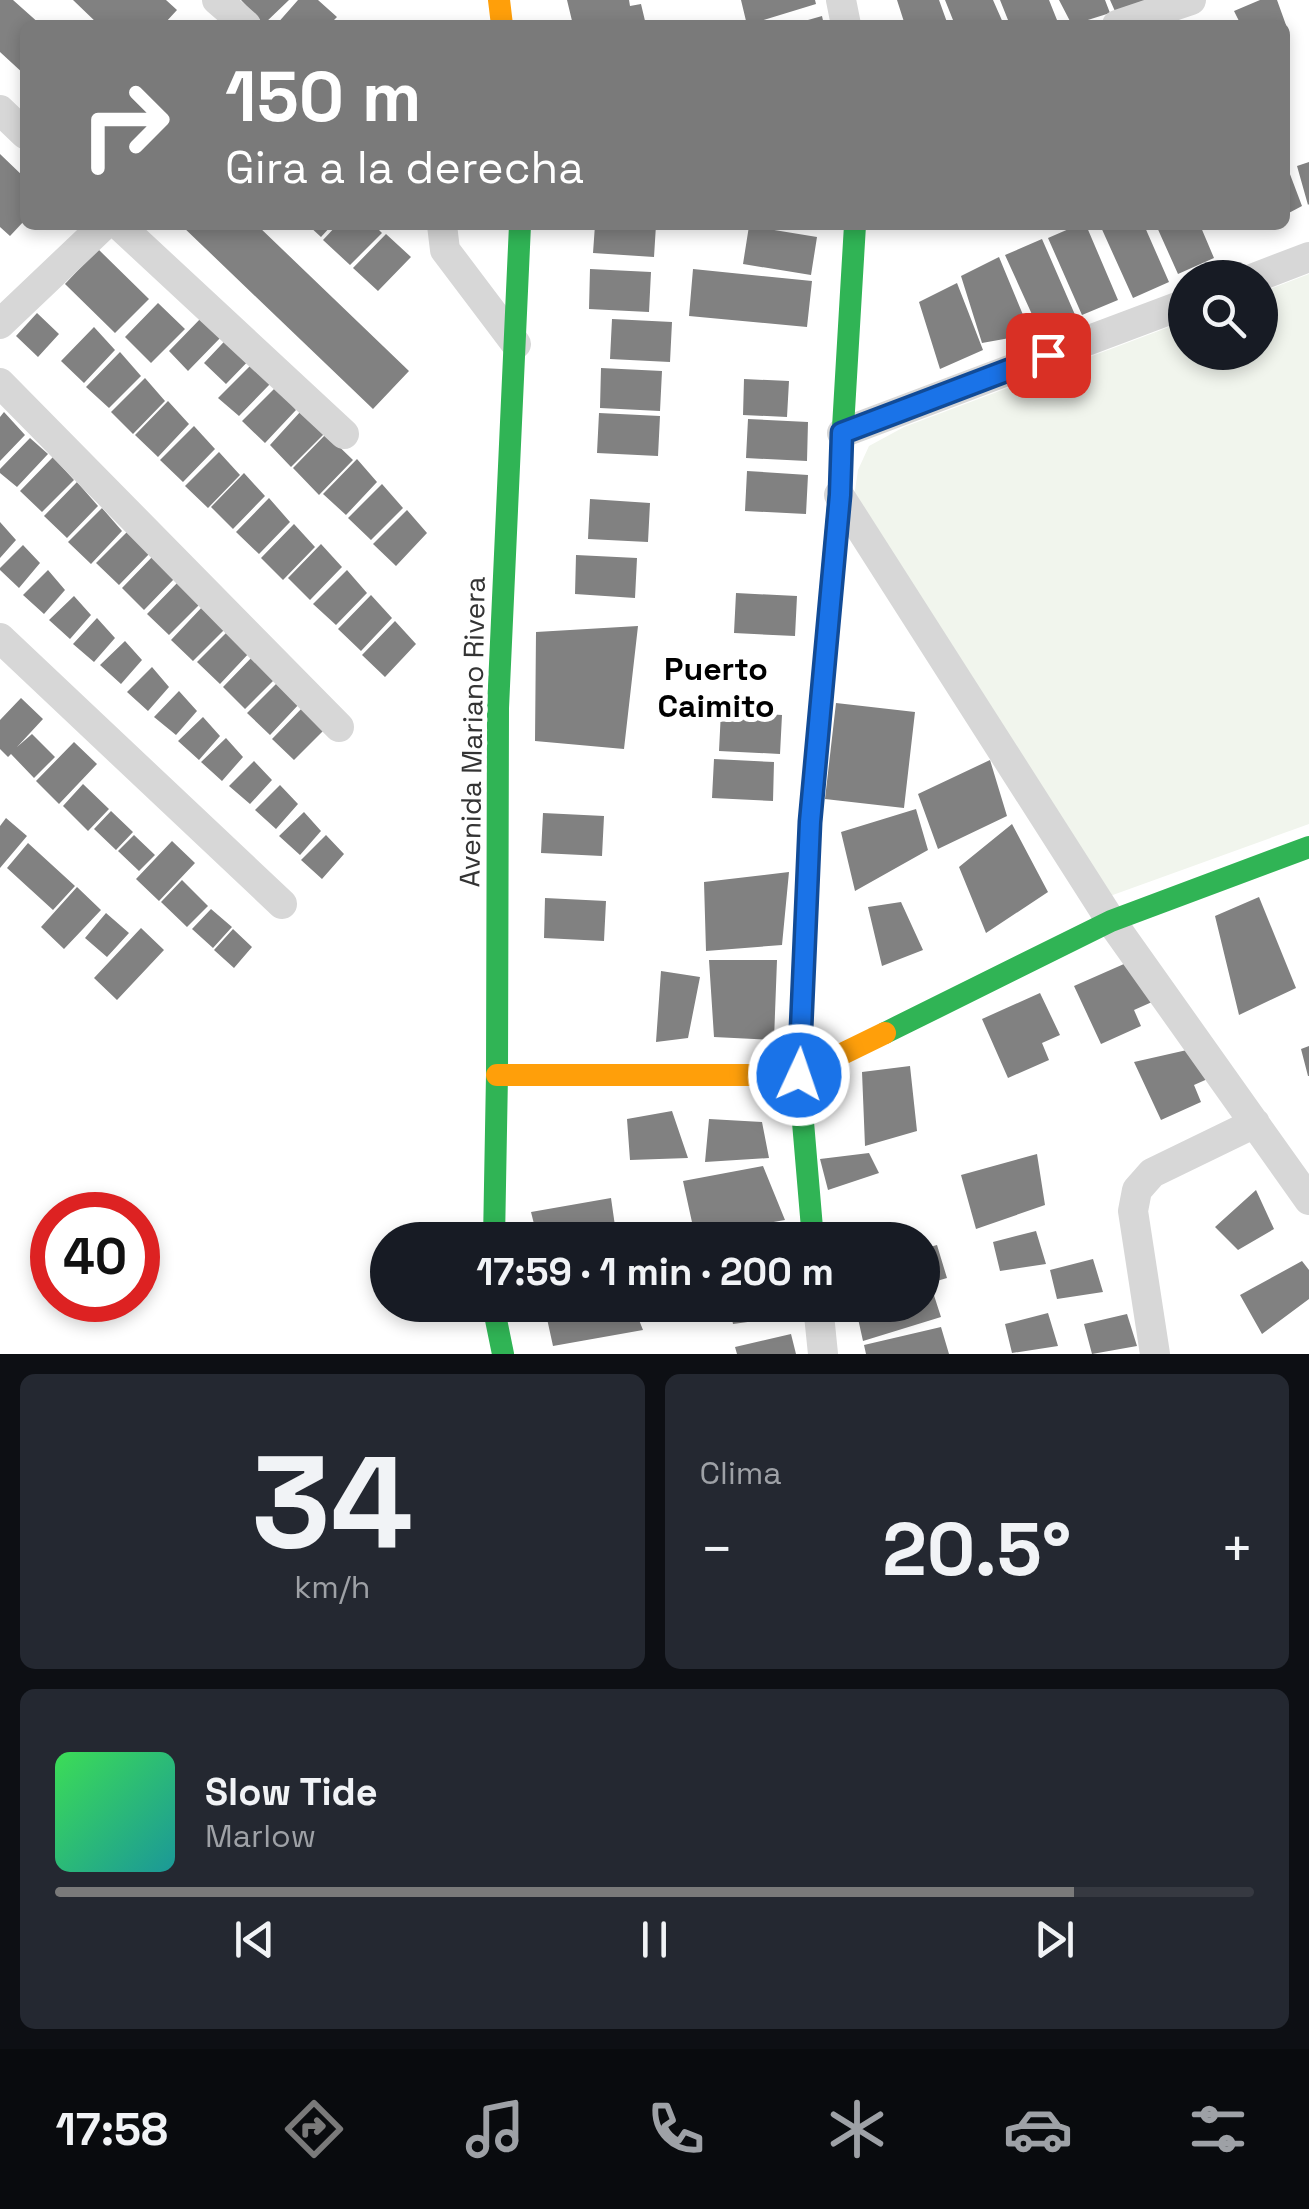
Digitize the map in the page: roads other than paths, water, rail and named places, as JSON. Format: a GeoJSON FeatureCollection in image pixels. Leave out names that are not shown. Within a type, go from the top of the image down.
{"type":"FeatureCollection","features":[{"type":"Feature","properties":{"kind":"street"},"geometry":{"type":"LineString","coordinates":[[217,0],[240,20]]}},
{"type":"Feature","properties":{"kind":"street"},"geometry":{"type":"LineString","coordinates":[[1131,20],[1190,0]]}},
{"type":"Feature","properties":{"kind":"street"},"geometry":{"type":"LineString","coordinates":[[0,110],[20,129]]}},
{"type":"Feature","properties":{"kind":"street"},"geometry":{"type":"LineString","coordinates":[[0,324],[99,230]]}},
{"type":"Feature","properties":{"kind":"street"},"geometry":{"type":"LineString","coordinates":[[124,230],[344,434]]}},
{"type":"Feature","properties":{"kind":"street"},"geometry":{"type":"LineString","coordinates":[[443,230],[445,250],[516,344]]}},
{"type":"Feature","properties":{"kind":"street","name":"Avenida Mariano Rivera"},"geometry":{"type":"LineString","coordinates":[[494,1222],[498,708],[516,344],[512,230]]}},
{"type":"Feature","properties":{"kind":"street"},"geometry":{"type":"LineString","coordinates":[[811,1222],[799,1075],[810,822],[840,495],[855,230]]}},
{"type":"Feature","properties":{"kind":"street"},"geometry":{"type":"LineString","coordinates":[[1278,269],[1309,257]]}},
{"type":"Feature","properties":{"kind":"street"},"geometry":{"type":"LineString","coordinates":[[842,433],[1168,310]]}},
{"type":"Feature","properties":{"kind":"street"},"geometry":{"type":"LineString","coordinates":[[0,383],[339,726]]}},
{"type":"Feature","properties":{"kind":"street"},"geometry":{"type":"LineString","coordinates":[[840,495],[1112,922],[1307,1192]]}},
{"type":"Feature","properties":{"kind":"street"},"geometry":{"type":"LineString","coordinates":[[0,638],[282,904]]}},
{"type":"Feature","properties":{"kind":"street"},"geometry":{"type":"LineString","coordinates":[[497,1074],[799,1075],[1112,922],[1309,847]]}},
{"type":"Feature","properties":{"kind":"street"},"geometry":{"type":"LineString","coordinates":[[1154,1354],[1133,1211],[1137,1190],[1152,1173],[1255,1122]]}},
{"type":"Feature","properties":{"kind":"street"},"geometry":{"type":"LineString","coordinates":[[496,1322],[503,1354]]}},
{"type":"Feature","properties":{"kind":"street"},"geometry":{"type":"LineString","coordinates":[[819,1322],[822,1354]]}},
{"type":"Feature","properties":{"kind":"district","name":"Puerto Caimito"},"geometry":{"type":"Point","coordinates":[716,688]}}]}
